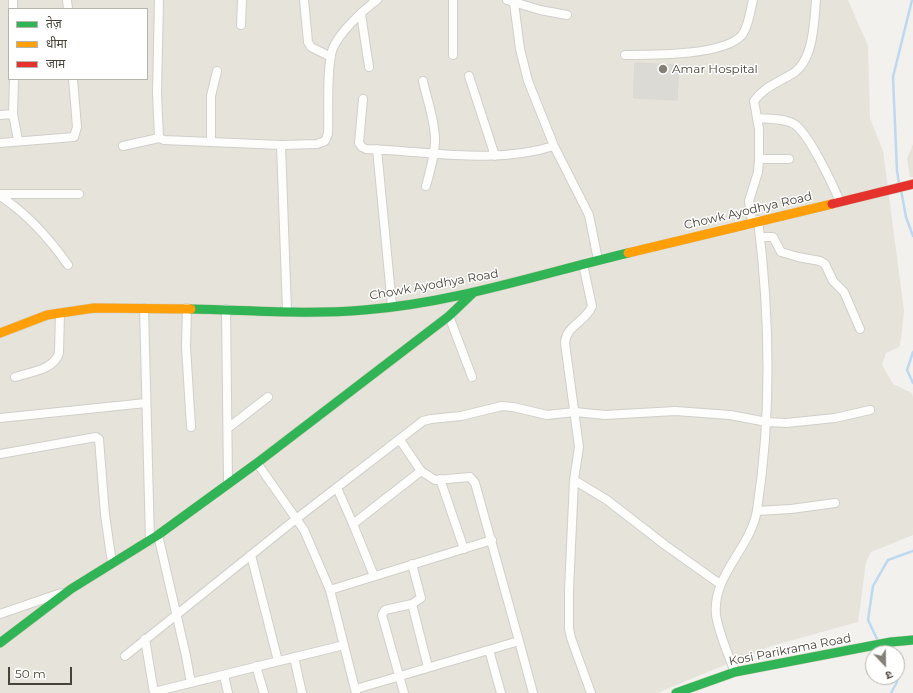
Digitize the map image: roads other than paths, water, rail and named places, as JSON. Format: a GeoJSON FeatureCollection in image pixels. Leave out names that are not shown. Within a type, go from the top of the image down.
{"type":"FeatureCollection","features":[{"type":"Feature","properties":{"kind":"main road","name":"Chowk Ayodhya Road"},"geometry":{"type":"LineString","coordinates":[[0,333],[26,322],[60,313],[94,308],[187,308],[325,312],[392,306],[473,292],[755,221],[913,184]]}},
{"type":"Feature","properties":{"kind":"main road"},"geometry":{"type":"LineString","coordinates":[[0,643],[71,589],[150,541],[228,482],[257,463],[449,316],[473,292]]}},
{"type":"Feature","properties":{"kind":"main road","name":"Kosi Parikrama Road"},"geometry":{"type":"LineString","coordinates":[[676,693],[735,672],[891,642],[913,640]]}},
{"type":"Feature","properties":{"kind":"street"},"geometry":{"type":"LineString","coordinates":[[159,0],[157,94],[159,138]]}},
{"type":"Feature","properties":{"kind":"street"},"geometry":{"type":"LineString","coordinates":[[241,25],[242,0]]}},
{"type":"Feature","properties":{"kind":"street"},"geometry":{"type":"LineString","coordinates":[[304,0],[308,42],[311,47],[331,57]]}},
{"type":"Feature","properties":{"kind":"street"},"geometry":{"type":"LineString","coordinates":[[123,146],[159,138],[211,142],[281,144],[317,144],[325,141],[328,134],[331,57],[337,41],[361,14],[377,0]]}},
{"type":"Feature","properties":{"kind":"street"},"geometry":{"type":"LineString","coordinates":[[452,0],[453,55]]}},
{"type":"Feature","properties":{"kind":"street"},"geometry":{"type":"LineString","coordinates":[[625,55],[686,53],[729,43],[742,34],[753,0]]}},
{"type":"Feature","properties":{"kind":"street"},"geometry":{"type":"LineString","coordinates":[[735,672],[716,616],[717,598],[720,584],[750,535],[757,510],[767,422],[767,306],[760,237],[749,201],[758,172],[759,159],[759,129],[754,100],[770,84],[791,75],[801,65],[811,45],[816,0]]}},
{"type":"Feature","properties":{"kind":"street"},"geometry":{"type":"LineString","coordinates":[[567,15],[510,1],[528,81],[554,146],[589,215],[598,260]]}},
{"type":"Feature","properties":{"kind":"street"},"geometry":{"type":"LineString","coordinates":[[361,14],[369,67]]}},
{"type":"Feature","properties":{"kind":"street"},"geometry":{"type":"LineString","coordinates":[[211,142],[212,96],[217,71]]}},
{"type":"Feature","properties":{"kind":"street"},"geometry":{"type":"LineString","coordinates":[[469,76],[496,156]]}},
{"type":"Feature","properties":{"kind":"street"},"geometry":{"type":"LineString","coordinates":[[14,80],[13,114],[18,140]]}},
{"type":"Feature","properties":{"kind":"street"},"geometry":{"type":"LineString","coordinates":[[0,143],[18,140],[74,137],[77,127],[73,80]]}},
{"type":"Feature","properties":{"kind":"street"},"geometry":{"type":"LineString","coordinates":[[422,81],[434,128],[434,153],[426,186]]}},
{"type":"Feature","properties":{"kind":"street"},"geometry":{"type":"LineString","coordinates":[[363,99],[359,143],[366,149],[496,156],[520,154],[554,146]]}},
{"type":"Feature","properties":{"kind":"street"},"geometry":{"type":"LineString","coordinates":[[0,115],[13,114]]}},
{"type":"Feature","properties":{"kind":"street"},"geometry":{"type":"LineString","coordinates":[[757,118],[788,121],[800,129],[823,166],[840,202]]}},
{"type":"Feature","properties":{"kind":"street"},"geometry":{"type":"LineString","coordinates":[[281,144],[287,311]]}},
{"type":"Feature","properties":{"kind":"street"},"geometry":{"type":"LineString","coordinates":[[377,149],[392,306]]}},
{"type":"Feature","properties":{"kind":"street"},"geometry":{"type":"LineString","coordinates":[[759,159],[789,159]]}},
{"type":"Feature","properties":{"kind":"street"},"geometry":{"type":"LineString","coordinates":[[0,195],[79,194]]}},
{"type":"Feature","properties":{"kind":"street"},"geometry":{"type":"LineString","coordinates":[[0,195],[20,210],[44,234],[68,265]]}},
{"type":"Feature","properties":{"kind":"street"},"geometry":{"type":"LineString","coordinates":[[760,237],[773,237],[779,250],[784,254],[820,261],[825,264],[833,281],[844,292],[860,329]]}},
{"type":"Feature","properties":{"kind":"street"},"geometry":{"type":"LineString","coordinates":[[583,264],[592,306],[589,312],[568,330],[565,336],[579,447],[574,480],[569,590],[569,629],[570,638],[591,693]]}},
{"type":"Feature","properties":{"kind":"street"},"geometry":{"type":"LineString","coordinates":[[144,308],[150,541]]}},
{"type":"Feature","properties":{"kind":"street"},"geometry":{"type":"LineString","coordinates":[[187,308],[186,347],[191,427]]}},
{"type":"Feature","properties":{"kind":"street"},"geometry":{"type":"LineString","coordinates":[[226,309],[228,482]]}},
{"type":"Feature","properties":{"kind":"street"},"geometry":{"type":"LineString","coordinates":[[15,377],[42,369],[57,359],[59,353],[60,313]]}},
{"type":"Feature","properties":{"kind":"street"},"geometry":{"type":"LineString","coordinates":[[449,316],[472,376]]}},
{"type":"Feature","properties":{"kind":"street"},"geometry":{"type":"LineString","coordinates":[[228,428],[268,397]]}},
{"type":"Feature","properties":{"kind":"street"},"geometry":{"type":"LineString","coordinates":[[0,418],[146,402]]}},
{"type":"Feature","properties":{"kind":"street"},"geometry":{"type":"LineString","coordinates":[[125,656],[296,519],[414,428],[427,420],[461,416],[491,408],[513,407],[547,415],[575,412],[605,415],[675,411],[730,415],[767,422],[786,423],[828,419],[870,410]]}},
{"type":"Feature","properties":{"kind":"street"},"geometry":{"type":"LineString","coordinates":[[0,454],[96,438],[99,439],[106,523],[112,563]]}},
{"type":"Feature","properties":{"kind":"street"},"geometry":{"type":"LineString","coordinates":[[400,440],[421,471],[435,480],[470,477],[472,479],[492,540],[533,693]]}},
{"type":"Feature","properties":{"kind":"street"},"geometry":{"type":"LineString","coordinates":[[257,463],[304,530],[330,590],[356,691],[428,667],[519,641]]}},
{"type":"Feature","properties":{"kind":"street"},"geometry":{"type":"LineString","coordinates":[[353,524],[421,471]]}},
{"type":"Feature","properties":{"kind":"street"},"geometry":{"type":"LineString","coordinates":[[440,479],[464,549]]}},
{"type":"Feature","properties":{"kind":"street"},"geometry":{"type":"LineString","coordinates":[[574,480],[607,500],[665,545],[720,584]]}},
{"type":"Feature","properties":{"kind":"street"},"geometry":{"type":"LineString","coordinates":[[337,488],[374,576]]}},
{"type":"Feature","properties":{"kind":"street"},"geometry":{"type":"LineString","coordinates":[[757,510],[791,509],[835,503]]}},
{"type":"Feature","properties":{"kind":"street"},"geometry":{"type":"LineString","coordinates":[[158,535],[177,614],[191,683]]}},
{"type":"Feature","properties":{"kind":"street"},"geometry":{"type":"LineString","coordinates":[[330,590],[492,540]]}},
{"type":"Feature","properties":{"kind":"street"},"geometry":{"type":"LineString","coordinates":[[251,555],[278,662]]}},
{"type":"Feature","properties":{"kind":"street"},"geometry":{"type":"LineString","coordinates":[[404,693],[383,612],[412,604],[421,598],[412,564]]}},
{"type":"Feature","properties":{"kind":"street"},"geometry":{"type":"LineString","coordinates":[[0,614],[71,589]]}},
{"type":"Feature","properties":{"kind":"street"},"geometry":{"type":"LineString","coordinates":[[412,604],[428,667]]}},
{"type":"Feature","properties":{"kind":"street"},"geometry":{"type":"LineString","coordinates":[[145,639],[154,693],[344,645]]}},
{"type":"Feature","properties":{"kind":"street"},"geometry":{"type":"LineString","coordinates":[[489,650],[501,693]]}},
{"type":"Feature","properties":{"kind":"street"},"geometry":{"type":"LineString","coordinates":[[294,657],[302,693]]}},
{"type":"Feature","properties":{"kind":"street"},"geometry":{"type":"LineString","coordinates":[[256,666],[264,693]]}},
{"type":"Feature","properties":{"kind":"street"},"geometry":{"type":"LineString","coordinates":[[224,676],[228,693]]}},
{"type":"Feature","properties":{"kind":"waterway"},"geometry":{"type":"LineString","coordinates":[[899,183],[897,171],[893,77],[912,0]]}},
{"type":"Feature","properties":{"kind":"waterway"},"geometry":{"type":"LineString","coordinates":[[901,190],[906,217],[913,236]]}},
{"type":"Feature","properties":{"kind":"waterway"},"geometry":{"type":"LineString","coordinates":[[913,352],[907,370],[913,383]]}},
{"type":"Feature","properties":{"kind":"waterway"},"geometry":{"type":"LineString","coordinates":[[878,641],[868,620],[873,586],[888,560],[913,551]]}},
{"type":"Feature","properties":{"kind":"waterway"},"geometry":{"type":"LineString","coordinates":[[891,693],[895,685]]}},
{"type":"Feature","properties":{"kind":"place","name":"Amar Hospital"},"geometry":{"type":"Point","coordinates":[663,69]}}]}
